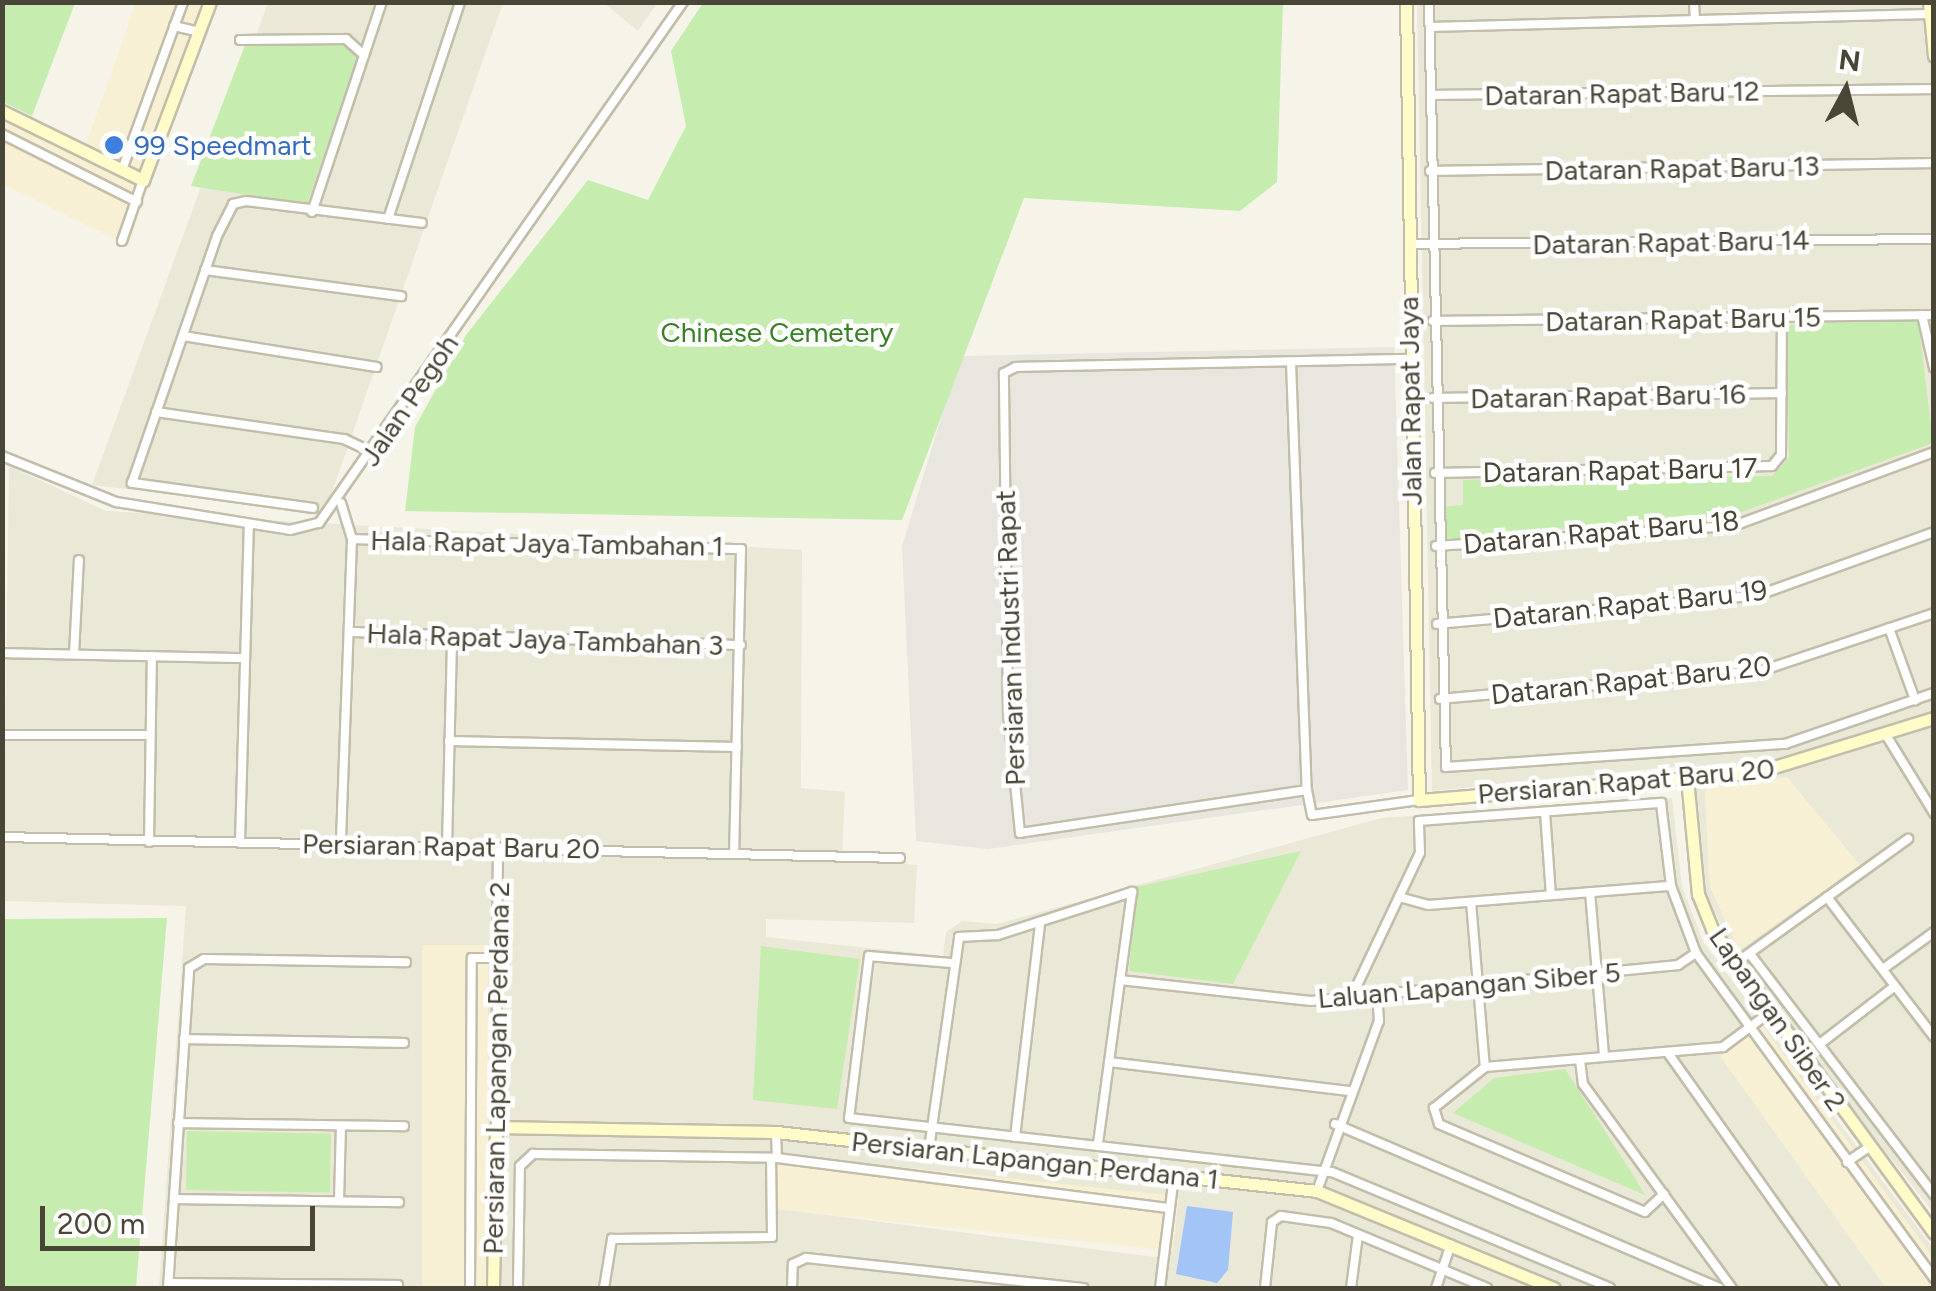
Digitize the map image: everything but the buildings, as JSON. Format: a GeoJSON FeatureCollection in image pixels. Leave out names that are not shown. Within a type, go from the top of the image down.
{"type":"FeatureCollection","features":[{"type":"Feature","properties":{"kind":"street"},"geometry":{"type":"LineString","coordinates":[[122,170],[183,2]]}},
{"type":"Feature","properties":{"kind":"street"},"geometry":{"type":"LineString","coordinates":[[122,241],[210,2]]}},
{"type":"Feature","properties":{"kind":"street"},"geometry":{"type":"LineString","coordinates":[[312,212],[382,2]]}},
{"type":"Feature","properties":{"kind":"street"},"geometry":{"type":"LineString","coordinates":[[388,219],[460,2]]}},
{"type":"Feature","properties":{"kind":"street","name":"Jalan Pegoh"},"geometry":{"type":"LineString","coordinates":[[2,456],[92,496],[249,526],[302,530],[341,503],[370,452],[683,2]]}},
{"type":"Feature","properties":{"kind":"street","name":"Jalan Rapat Jaya"},"geometry":{"type":"LineString","coordinates":[[1406,2],[1408,359],[1418,800]]}},
{"type":"Feature","properties":{"kind":"street"},"geometry":{"type":"LineString","coordinates":[[1429,2],[1437,624],[1446,767],[1456,772],[1785,744],[1934,694]]}},
{"type":"Feature","properties":{"kind":"street"},"geometry":{"type":"LineString","coordinates":[[1694,2],[1695,20]]}},
{"type":"Feature","properties":{"kind":"street"},"geometry":{"type":"LineString","coordinates":[[1430,27],[1695,20],[1929,8],[1934,56]]}},
{"type":"Feature","properties":{"kind":"street"},"geometry":{"type":"LineString","coordinates":[[174,26],[200,32]]}},
{"type":"Feature","properties":{"kind":"street"},"geometry":{"type":"LineString","coordinates":[[240,40],[346,39],[364,55]]}},
{"type":"Feature","properties":{"kind":"street","name":"Dataran Rapat Baru 12"},"geometry":{"type":"LineString","coordinates":[[1432,96],[1934,88]]}},
{"type":"Feature","properties":{"kind":"street"},"geometry":{"type":"LineString","coordinates":[[2,111],[144,180]]}},
{"type":"Feature","properties":{"kind":"street"},"geometry":{"type":"LineString","coordinates":[[30,148],[39,129]]}},
{"type":"Feature","properties":{"kind":"street"},"geometry":{"type":"LineString","coordinates":[[2,134],[137,202]]}},
{"type":"Feature","properties":{"kind":"street","name":"Dataran Rapat Baru 13"},"geometry":{"type":"LineString","coordinates":[[1430,171],[1934,162]]}},
{"type":"Feature","properties":{"kind":"street"},"geometry":{"type":"LineString","coordinates":[[313,508],[132,479],[205,270],[233,204],[422,224]]}},
{"type":"Feature","properties":{"kind":"street","name":"Dataran Rapat Baru 14"},"geometry":{"type":"LineString","coordinates":[[1409,244],[1934,239]]}},
{"type":"Feature","properties":{"kind":"street"},"geometry":{"type":"LineString","coordinates":[[205,270],[402,296]]}},
{"type":"Feature","properties":{"kind":"street","name":"Dataran Rapat Baru 15"},"geometry":{"type":"LineString","coordinates":[[1432,322],[1934,315]]}},
{"type":"Feature","properties":{"kind":"street"},"geometry":{"type":"LineString","coordinates":[[1922,316],[1934,368]]}},
{"type":"Feature","properties":{"kind":"street","name":"Dataran Rapat Baru 17"},"geometry":{"type":"LineString","coordinates":[[1435,473],[1772,466],[1781,454],[1782,318]]}},
{"type":"Feature","properties":{"kind":"street"},"geometry":{"type":"LineString","coordinates":[[183,336],[377,367]]}},
{"type":"Feature","properties":{"kind":"street","name":"Persiaran Industri Rapat"},"geometry":{"type":"LineString","coordinates":[[1307,790],[1027,834],[1016,825],[1008,712],[1004,373],[1408,359]]}},
{"type":"Feature","properties":{"kind":"street"},"geometry":{"type":"LineString","coordinates":[[1291,362],[1307,790]]}},
{"type":"Feature","properties":{"kind":"street","name":"Dataran Rapat Baru 16"},"geometry":{"type":"LineString","coordinates":[[1433,398],[1782,394]]}},
{"type":"Feature","properties":{"kind":"street"},"geometry":{"type":"LineString","coordinates":[[156,412],[344,439],[370,452]]}},
{"type":"Feature","properties":{"kind":"street","name":"Dataran Rapat Baru 18"},"geometry":{"type":"LineString","coordinates":[[1436,546],[1733,526],[1934,452]]}},
{"type":"Feature","properties":{"kind":"street"},"geometry":{"type":"LineString","coordinates":[[341,503],[352,539],[341,844]]}},
{"type":"Feature","properties":{"kind":"street"},"geometry":{"type":"LineString","coordinates":[[240,842],[249,526]]}},
{"type":"Feature","properties":{"kind":"street","name":"Dataran Rapat Baru 19"},"geometry":{"type":"LineString","coordinates":[[1437,624],[1759,595],[1934,532]]}},
{"type":"Feature","properties":{"kind":"street","name":"Hala Rapat Jaya Tambahan 1"},"geometry":{"type":"LineString","coordinates":[[352,539],[741,549],[742,645]]}},
{"type":"Feature","properties":{"kind":"street"},"geometry":{"type":"LineString","coordinates":[[74,654],[78,560]]}},
{"type":"Feature","properties":{"kind":"street","name":"Dataran Rapat Baru 20"},"geometry":{"type":"LineString","coordinates":[[1440,699],[1764,670],[1934,613]]}},
{"type":"Feature","properties":{"kind":"street"},"geometry":{"type":"LineString","coordinates":[[1889,628],[1915,700]]}},
{"type":"Feature","properties":{"kind":"street","name":"Hala Rapat Jaya Tambahan 3"},"geometry":{"type":"LineString","coordinates":[[349,632],[742,645]]}},
{"type":"Feature","properties":{"kind":"street"},"geometry":{"type":"LineString","coordinates":[[447,846],[452,636]]}},
{"type":"Feature","properties":{"kind":"street"},"geometry":{"type":"LineString","coordinates":[[734,851],[742,645]]}},
{"type":"Feature","properties":{"kind":"street"},"geometry":{"type":"LineString","coordinates":[[2,653],[245,658]]}},
{"type":"Feature","properties":{"kind":"street"},"geometry":{"type":"LineString","coordinates":[[150,842],[148,735],[152,656]]}},
{"type":"Feature","properties":{"kind":"street","name":"Persiaran Rapat Baru 20"},"geometry":{"type":"LineString","coordinates":[[1307,790],[1312,815],[1418,800],[1688,778],[1789,766],[1934,718]]}},
{"type":"Feature","properties":{"kind":"street"},"geometry":{"type":"LineString","coordinates":[[2,735],[148,735]]}},
{"type":"Feature","properties":{"kind":"street"},"geometry":{"type":"LineString","coordinates":[[1886,735],[1934,813]]}},
{"type":"Feature","properties":{"kind":"street"},"geometry":{"type":"LineString","coordinates":[[449,741],[737,747]]}},
{"type":"Feature","properties":{"kind":"street","name":"Lapangan Siber 2"},"geometry":{"type":"LineString","coordinates":[[1688,778],[1698,894],[1733,965],[1934,1233]]}},
{"type":"Feature","properties":{"kind":"street"},"geometry":{"type":"LineString","coordinates":[[1352,996],[1420,853],[1419,821],[1661,803],[1671,886],[1696,952],[1934,1278]]}},
{"type":"Feature","properties":{"kind":"street"},"geometry":{"type":"LineString","coordinates":[[1544,812],[1551,895]]}},
{"type":"Feature","properties":{"kind":"street","name":"Persiaran Rapat Baru 20"},"geometry":{"type":"LineString","coordinates":[[2,837],[734,851],[900,858]]}},
{"type":"Feature","properties":{"kind":"street"},"geometry":{"type":"LineString","coordinates":[[1733,965],[1908,838]]}},
{"type":"Feature","properties":{"kind":"street","name":"Persiaran Lapangan Perdana 2"},"geometry":{"type":"LineString","coordinates":[[493,1288],[498,847]]}},
{"type":"Feature","properties":{"kind":"street"},"geometry":{"type":"LineString","coordinates":[[1399,897],[1471,902],[1671,886]]}},
{"type":"Feature","properties":{"kind":"street"},"geometry":{"type":"LineString","coordinates":[[930,1150],[950,963],[959,936],[1040,924],[1132,892],[1098,1143]]}},
{"type":"Feature","properties":{"kind":"street"},"geometry":{"type":"LineString","coordinates":[[1590,892],[1604,1056]]}},
{"type":"Feature","properties":{"kind":"street"},"geometry":{"type":"LineString","coordinates":[[1827,897],[1934,1038]]}},
{"type":"Feature","properties":{"kind":"street"},"geometry":{"type":"LineString","coordinates":[[1471,902],[1486,1068]]}},
{"type":"Feature","properties":{"kind":"street"},"geometry":{"type":"LineString","coordinates":[[1015,1137],[1040,924]]}},
{"type":"Feature","properties":{"kind":"street"},"geometry":{"type":"LineString","coordinates":[[1883,969],[1934,932]]}},
{"type":"Feature","properties":{"kind":"street","name":"Laluan Lapangan Siber 5"},"geometry":{"type":"LineString","coordinates":[[1120,980],[1311,1001],[1678,965],[1696,952]]}},
{"type":"Feature","properties":{"kind":"street"},"geometry":{"type":"LineString","coordinates":[[1750,954],[1934,1195]]}},
{"type":"Feature","properties":{"kind":"street"},"geometry":{"type":"LineString","coordinates":[[950,963],[870,956],[849,1118],[1321,1171],[1610,1288]]}},
{"type":"Feature","properties":{"kind":"street"},"geometry":{"type":"LineString","coordinates":[[470,1288],[472,958],[498,958]]}},
{"type":"Feature","properties":{"kind":"street"},"geometry":{"type":"LineString","coordinates":[[398,1285],[168,1286],[184,1039],[194,962],[406,962]]}},
{"type":"Feature","properties":{"kind":"street"},"geometry":{"type":"LineString","coordinates":[[1821,1043],[1895,986]]}},
{"type":"Feature","properties":{"kind":"street"},"geometry":{"type":"LineString","coordinates":[[1317,1191],[1334,1124],[1379,1021],[1377,994]]}},
{"type":"Feature","properties":{"kind":"street"},"geometry":{"type":"LineString","coordinates":[[1664,1194],[1646,1212],[1439,1124],[1434,1108],[1486,1068],[1723,1047],[1752,1030],[1769,1013]]}},
{"type":"Feature","properties":{"kind":"street"},"geometry":{"type":"LineString","coordinates":[[184,1039],[404,1043]]}},
{"type":"Feature","properties":{"kind":"street"},"geometry":{"type":"LineString","coordinates":[[1668,1053],[1835,1288]]}},
{"type":"Feature","properties":{"kind":"street"},"geometry":{"type":"LineString","coordinates":[[1580,1060],[1583,1084],[1732,1288]]}},
{"type":"Feature","properties":{"kind":"street"},"geometry":{"type":"LineString","coordinates":[[1109,1062],[1349,1091]]}},
{"type":"Feature","properties":{"kind":"street"},"geometry":{"type":"LineString","coordinates":[[178,1123],[404,1126]]}},
{"type":"Feature","properties":{"kind":"street"},"geometry":{"type":"LineString","coordinates":[[1334,1124],[1720,1288]]}},
{"type":"Feature","properties":{"kind":"street"},"geometry":{"type":"LineString","coordinates":[[339,1201],[340,1126]]}},
{"type":"Feature","properties":{"kind":"street","name":"Persiaran Lapangan Perdana 1"},"geometry":{"type":"LineString","coordinates":[[496,1128],[776,1132],[1317,1191],[1554,1288]]}},
{"type":"Feature","properties":{"kind":"street"},"geometry":{"type":"LineString","coordinates":[[604,1288],[612,1239],[772,1237],[776,1132]]}},
{"type":"Feature","properties":{"kind":"street"},"geometry":{"type":"LineString","coordinates":[[1848,1162],[1868,1148]]}},
{"type":"Feature","properties":{"kind":"street"},"geometry":{"type":"LineString","coordinates":[[518,1288],[528,1155],[774,1158],[1170,1208]]}},
{"type":"Feature","properties":{"kind":"street"},"geometry":{"type":"LineString","coordinates":[[1160,1288],[1174,1176]]}},
{"type":"Feature","properties":{"kind":"street"},"geometry":{"type":"LineString","coordinates":[[174,1199],[399,1202]]}},
{"type":"Feature","properties":{"kind":"street"},"geometry":{"type":"LineString","coordinates":[[1265,1288],[1272,1222],[1331,1224],[1487,1288]]}},
{"type":"Feature","properties":{"kind":"street"},"geometry":{"type":"LineString","coordinates":[[1351,1288],[1358,1235]]}},
{"type":"Feature","properties":{"kind":"street"},"geometry":{"type":"LineString","coordinates":[[1436,1288],[1439,1269],[1451,1244]]}},
{"type":"Feature","properties":{"kind":"street"},"geometry":{"type":"LineString","coordinates":[[792,1288],[793,1264],[806,1258],[1082,1288]]}},
{"type":"Feature","properties":{"kind":"shaded area"},"geometry":{"type":"Polygon","coordinates":[[[136,3],[209,3],[129,246],[3,184],[2,111],[84,150],[136,3]]]}},
{"type":"Feature","properties":{"kind":"shaded area"},"geometry":{"type":"Polygon","coordinates":[[[268,3],[503,3],[325,512],[92,485],[268,3]]]}},
{"type":"Feature","properties":{"kind":"shaded area"},"geometry":{"type":"Polygon","coordinates":[[[604,3],[657,3],[638,31],[604,3]]]}},
{"type":"Feature","properties":{"kind":"shaded area"},"geometry":{"type":"Polygon","coordinates":[[[1417,3],[1933,3],[1933,1212],[1742,969],[1704,890],[1689,765],[1432,791],[1417,3]]]}},
{"type":"Feature","properties":{"kind":"shaded area"},"geometry":{"type":"Polygon","coordinates":[[[1394,347],[1408,790],[988,849],[916,841],[902,546],[960,356],[1394,347]]]}},
{"type":"Feature","properties":{"kind":"shaded area"},"geometry":{"type":"Polygon","coordinates":[[[9,466],[106,511],[802,550],[801,788],[845,792],[842,858],[917,865],[914,923],[766,919],[766,937],[943,956],[946,932],[962,921],[997,924],[1381,818],[1672,798],[1682,887],[1704,943],[1933,1248],[1933,1288],[159,1288],[186,906],[3,901],[9,466]],[[1178,1199],[780,1209],[1170,1259],[1178,1199]]]}},
{"type":"Feature","properties":{"kind":"shaded area"},"geometry":{"type":"Polygon","coordinates":[[[1787,777],[1860,865],[1739,950],[1709,885],[1705,789],[1787,777]]]}},
{"type":"Feature","properties":{"kind":"shaded area"},"geometry":{"type":"Polygon","coordinates":[[[422,945],[488,945],[488,1288],[422,1288],[422,945]]]}},
{"type":"Feature","properties":{"kind":"shaded area"},"geometry":{"type":"Polygon","coordinates":[[[1762,1025],[1933,1257],[1933,1288],[1886,1288],[1720,1056],[1762,1025]]]}},
{"type":"Feature","properties":{"kind":"shaded area"},"geometry":{"type":"Polygon","coordinates":[[[777,1154],[1179,1196],[1173,1251],[771,1209],[777,1154]]]}},
{"type":"Feature","properties":{"kind":"green space"},"geometry":{"type":"Polygon","coordinates":[[[2,3],[75,3],[32,116],[3,102],[2,3]]]}},
{"type":"Feature","properties":{"kind":"green space","name":"Chinese Cemetery"},"geometry":{"type":"Polygon","coordinates":[[[703,3],[1283,3],[1277,182],[1240,211],[1024,198],[902,520],[405,511],[415,427],[466,335],[588,180],[648,200],[686,126],[671,51],[703,3]]]}},
{"type":"Feature","properties":{"kind":"green space"},"geometry":{"type":"Polygon","coordinates":[[[342,43],[358,59],[307,204],[191,186],[245,45],[342,43]]]}},
{"type":"Feature","properties":{"kind":"green space"},"geometry":{"type":"Polygon","coordinates":[[[1918,319],[1933,443],[1736,514],[1442,539],[1442,507],[1463,505],[1463,480],[1772,476],[1789,458],[1787,325],[1918,319]]]}},
{"type":"Feature","properties":{"kind":"green space"},"geometry":{"type":"Polygon","coordinates":[[[1301,851],[1233,984],[1129,971],[1136,887],[1301,851]]]}},
{"type":"Feature","properties":{"kind":"green space"},"geometry":{"type":"Polygon","coordinates":[[[167,918],[136,1288],[3,1288],[3,919],[167,918]]]}},
{"type":"Feature","properties":{"kind":"green space"},"geometry":{"type":"Polygon","coordinates":[[[761,946],[860,959],[837,1109],[753,1100],[761,946]]]}},
{"type":"Feature","properties":{"kind":"green space"},"geometry":{"type":"Polygon","coordinates":[[[1565,1069],[1645,1195],[1453,1113],[1494,1078],[1565,1069]]]}},
{"type":"Feature","properties":{"kind":"green space"},"geometry":{"type":"Polygon","coordinates":[[[187,1131],[331,1134],[330,1193],[186,1190],[187,1131]]]}},
{"type":"Feature","properties":{"kind":"water"},"geometry":{"type":"Polygon","coordinates":[[[1187,1206],[1233,1212],[1228,1270],[1217,1283],[1176,1274],[1187,1206]]]}},
{"type":"Feature","properties":{"kind":"place","name":"99 Speedmart"},"geometry":{"type":"Point","coordinates":[114,145]}}]}
